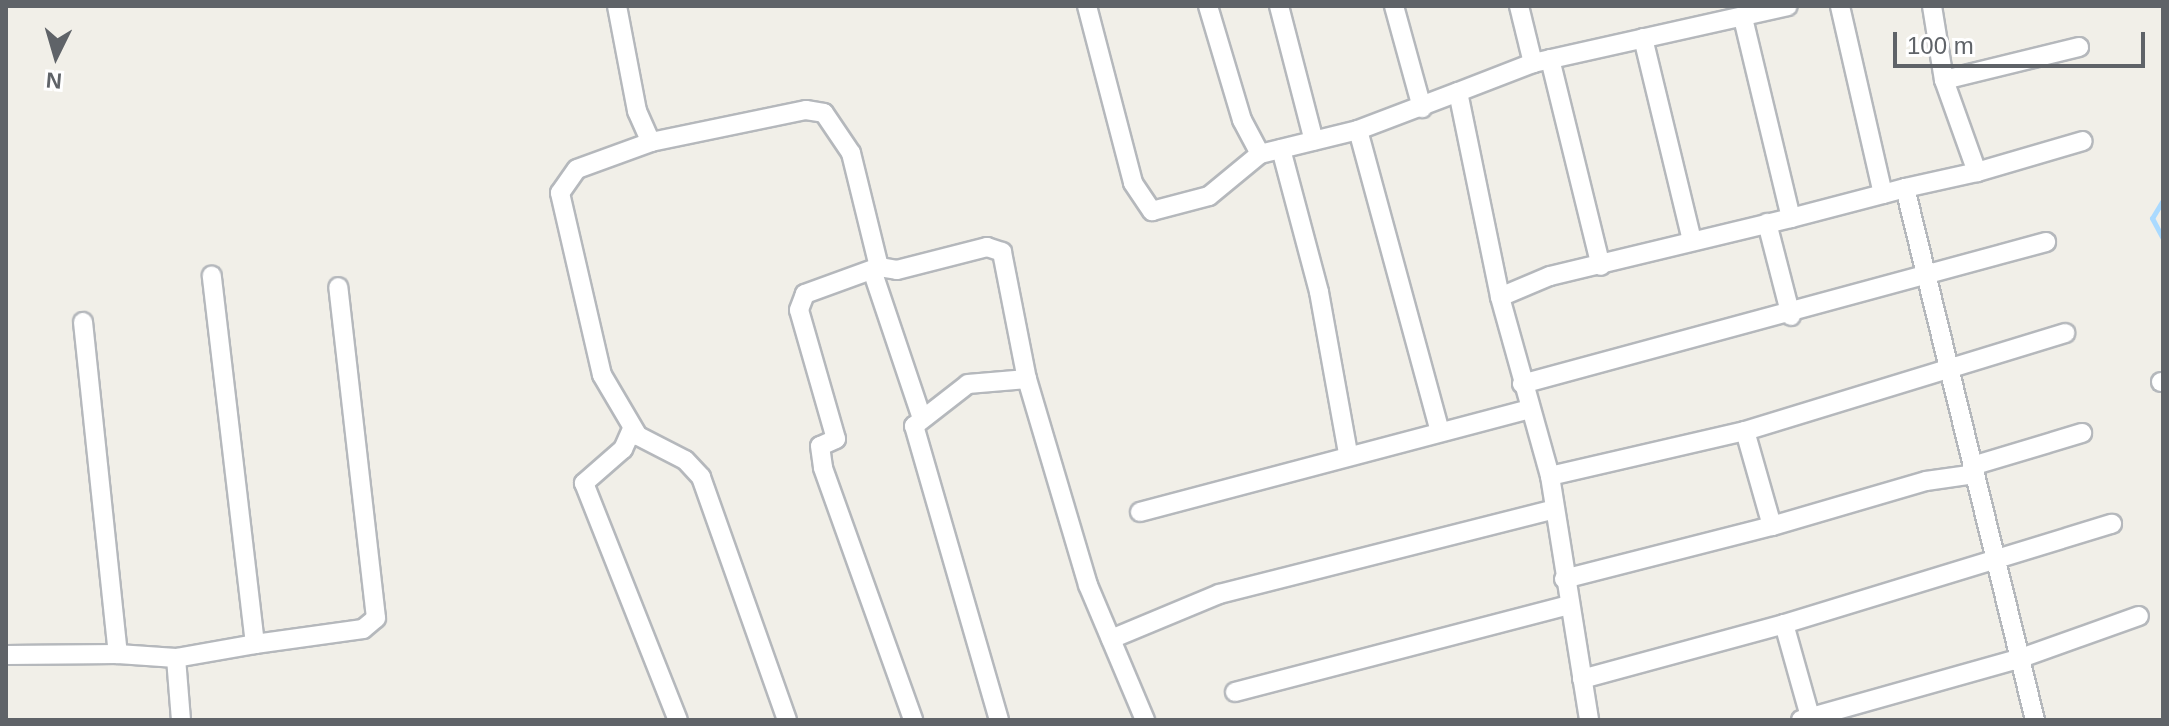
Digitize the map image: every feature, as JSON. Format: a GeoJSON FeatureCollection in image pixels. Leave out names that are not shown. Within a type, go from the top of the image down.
{"type":"FeatureCollection","features":[{"type":"Feature","properties":{"kind":"street"},"geometry":{"type":"LineString","coordinates":[[617,6],[637,111],[651,142]]}},
{"type":"Feature","properties":{"kind":"street"},"geometry":{"type":"LineString","coordinates":[[1087,6],[1142,204],[1152,211],[1185,207],[1260,154],[1358,130],[1541,61],[1743,18],[1778,7]]}},
{"type":"Feature","properties":{"kind":"street"},"geometry":{"type":"LineString","coordinates":[[1208,6],[1242,120],[1260,154]]}},
{"type":"Feature","properties":{"kind":"street"},"geometry":{"type":"LineString","coordinates":[[1279,6],[1314,141]]}},
{"type":"Feature","properties":{"kind":"street"},"geometry":{"type":"LineString","coordinates":[[1394,6],[1422,108]]}},
{"type":"Feature","properties":{"kind":"street"},"geometry":{"type":"LineString","coordinates":[[1519,6],[1541,61],[1601,266]]}},
{"type":"Feature","properties":{"kind":"street"},"geometry":{"type":"LineString","coordinates":[[1840,6],[1883,194]]}},
{"type":"Feature","properties":{"kind":"street"},"geometry":{"type":"LineString","coordinates":[[1932,6],[1944,80],[1977,172]]}},
{"type":"Feature","properties":{"kind":"street"},"geometry":{"type":"LineString","coordinates":[[1743,18],[1791,218]]}},
{"type":"Feature","properties":{"kind":"street"},"geometry":{"type":"LineString","coordinates":[[1643,38],[1692,240]]}},
{"type":"Feature","properties":{"kind":"street"},"geometry":{"type":"LineString","coordinates":[[1944,80],[2079,47]]}},
{"type":"Feature","properties":{"kind":"street"},"geometry":{"type":"LineString","coordinates":[[1458,92],[1500,297],[1550,476],[1568,605],[1589,720]]}},
{"type":"Feature","properties":{"kind":"street"},"geometry":{"type":"LineString","coordinates":[[787,720],[701,477],[632,429],[602,375],[560,193],[577,169],[651,142],[806,110],[824,113],[851,153],[876,268],[921,416],[915,434],[999,720]]}},
{"type":"Feature","properties":{"kind":"street"},"geometry":{"type":"LineString","coordinates":[[1358,130],[1440,431]]}},
{"type":"Feature","properties":{"kind":"street"},"geometry":{"type":"LineString","coordinates":[[1500,297],[1692,240],[1977,172],[2083,141]]}},
{"type":"Feature","properties":{"kind":"street"},"geometry":{"type":"LineString","coordinates":[[1281,149],[1319,292],[1348,453]]}},
{"type":"Feature","properties":{"kind":"street"},"geometry":{"type":"LineString","coordinates":[[1905,188],[2035,720]]}},
{"type":"Feature","properties":{"kind":"street"},"geometry":{"type":"LineString","coordinates":[[1767,223],[1791,316]]}},
{"type":"Feature","properties":{"kind":"street"},"geometry":{"type":"LineString","coordinates":[[1522,384],[1927,280],[2046,242]]}},
{"type":"Feature","properties":{"kind":"street"},"geometry":{"type":"LineString","coordinates":[[913,720],[823,468],[820,446],[836,439],[799,310],[805,294],[876,268],[897,270],[999,248],[1027,379],[1111,639],[1145,720]]}},
{"type":"Feature","properties":{"kind":"street"},"geometry":{"type":"LineString","coordinates":[[212,276],[255,644]]}},
{"type":"Feature","properties":{"kind":"street"},"geometry":{"type":"LineString","coordinates":[[6,655],[118,654],[176,658],[363,629],[376,618],[338,287]]}},
{"type":"Feature","properties":{"kind":"street"},"geometry":{"type":"LineString","coordinates":[[83,322],[118,654]]}},
{"type":"Feature","properties":{"kind":"street"},"geometry":{"type":"LineString","coordinates":[[1550,476],[1745,431],[1948,374],[2065,333]]}},
{"type":"Feature","properties":{"kind":"street"},"geometry":{"type":"LineString","coordinates":[[921,416],[968,384],[1027,379]]}},
{"type":"Feature","properties":{"kind":"street"},"geometry":{"type":"LineString","coordinates":[[1140,512],[1348,453],[1529,409]]}},
{"type":"Feature","properties":{"kind":"street"},"geometry":{"type":"LineString","coordinates":[[632,429],[623,449],[584,483],[678,720]]}},
{"type":"Feature","properties":{"kind":"street"},"geometry":{"type":"LineString","coordinates":[[1745,431],[1772,526]]}},
{"type":"Feature","properties":{"kind":"street"},"geometry":{"type":"LineString","coordinates":[[1564,579],[1974,470],[2082,433]]}},
{"type":"Feature","properties":{"kind":"street"},"geometry":{"type":"LineString","coordinates":[[1111,639],[1219,594],[1554,509]]}},
{"type":"Feature","properties":{"kind":"street"},"geometry":{"type":"LineString","coordinates":[[1582,679],[1997,562],[2112,524]]}},
{"type":"Feature","properties":{"kind":"street"},"geometry":{"type":"LineString","coordinates":[[1235,692],[1568,605]]}},
{"type":"Feature","properties":{"kind":"street"},"geometry":{"type":"LineString","coordinates":[[1784,624],[1807,719],[2021,658],[2139,616]]}},
{"type":"Feature","properties":{"kind":"street"},"geometry":{"type":"LineString","coordinates":[[176,658],[181,720]]}},
{"type":"Feature","properties":{"kind":"waterway"},"geometry":{"type":"LineString","coordinates":[[2163,200],[2152,218],[2163,239]]}}]}
